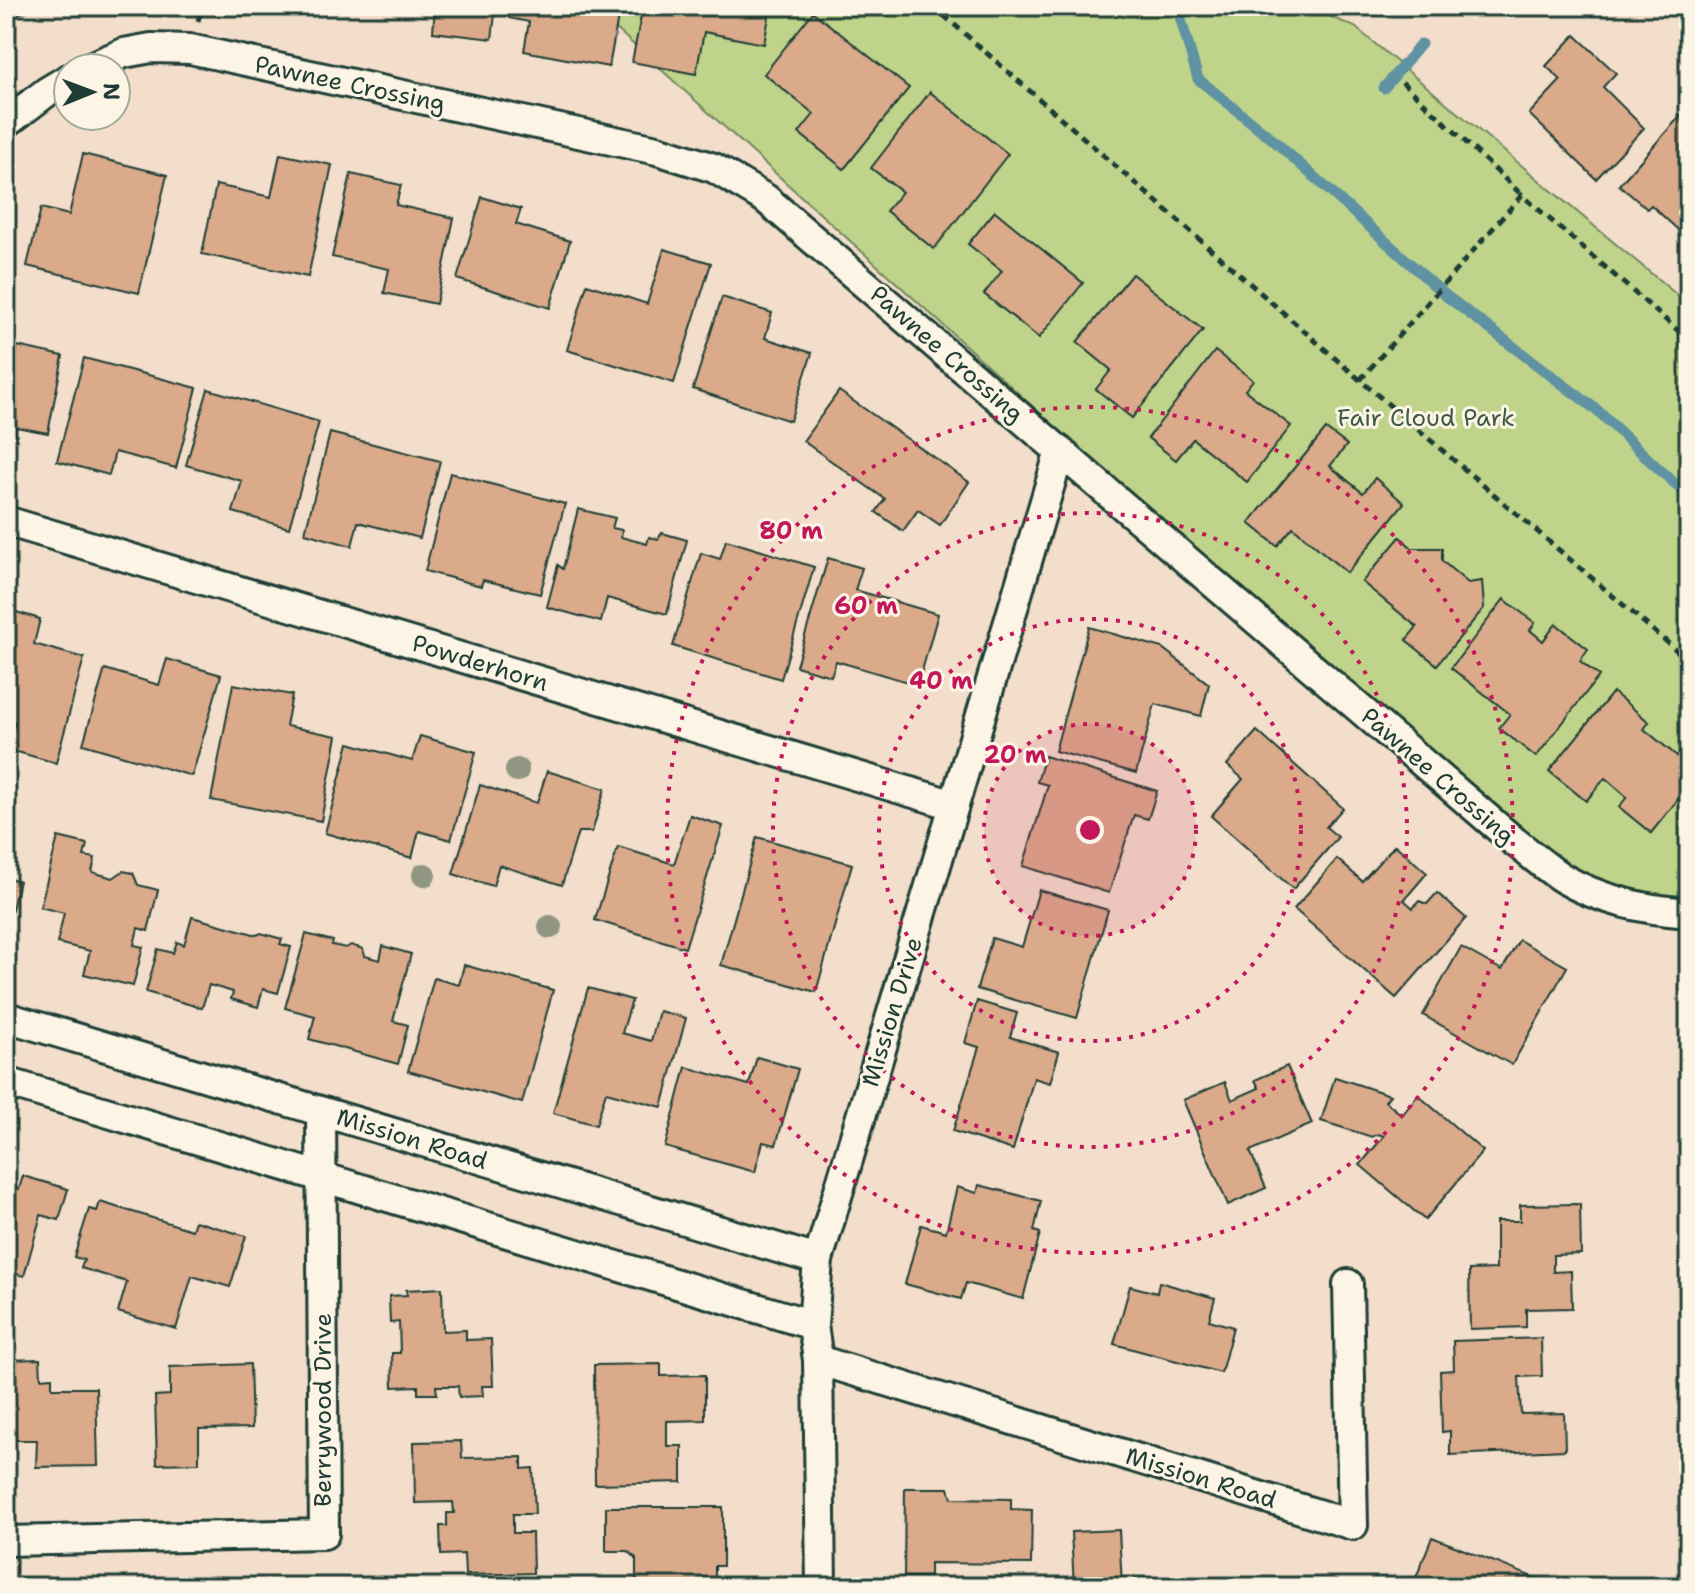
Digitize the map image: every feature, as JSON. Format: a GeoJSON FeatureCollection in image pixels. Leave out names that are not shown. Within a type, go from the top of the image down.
{"type":"FeatureCollection","features":[{"type":"Feature","properties":{"kind":"street","name":"Pawnee Crossing"},"geometry":{"type":"LineString","coordinates":[[129,52],[151,48],[190,49],[657,150],[714,168],[766,199],[1515,842],[1564,879],[1604,897],[1659,911],[1689,913]]}},
{"type":"Feature","properties":{"kind":"street"},"geometry":{"type":"LineString","coordinates":[[6,123],[52,89]]}},
{"type":"Feature","properties":{"kind":"street","name":"Mission Drive"},"geometry":{"type":"LineString","coordinates":[[821,1587],[818,1360],[813,1325],[818,1260],[1060,451]]}},
{"type":"Feature","properties":{"kind":"street","name":"Powderhorn"},"geometry":{"type":"LineString","coordinates":[[6,521],[954,805]]}},
{"type":"Feature","properties":{"kind":"street","name":"Mission Road"},"geometry":{"type":"LineString","coordinates":[[6,1017],[818,1260]]}},
{"type":"Feature","properties":{"kind":"street"},"geometry":{"type":"LineString","coordinates":[[6,1082],[813,1325]]}},
{"type":"Feature","properties":{"kind":"street","name":"Berrywood Drive"},"geometry":{"type":"LineString","coordinates":[[6,1541],[324,1534],[321,1112]]}},
{"type":"Feature","properties":{"kind":"street","name":"Mission Road"},"geometry":{"type":"LineString","coordinates":[[818,1360],[1353,1525],[1348,1284]]}},
{"type":"Feature","properties":{"kind":"path"},"geometry":{"type":"LineString","coordinates":[[933,6],[1360,380],[1689,661]]}},
{"type":"Feature","properties":{"kind":"path"},"geometry":{"type":"LineString","coordinates":[[1402,82],[1522,195],[1689,340]]}},
{"type":"Feature","properties":{"kind":"path"},"geometry":{"type":"LineString","coordinates":[[1360,380],[1522,195]]}},
{"type":"Feature","properties":{"kind":"green space","name":"Fair Cloud Park"},"geometry":{"type":"Polygon","coordinates":[[[591,6],[1306,6],[1355,27],[1689,305],[1689,901],[1604,897],[1478,810],[591,6]]]}},
{"type":"Feature","properties":{"kind":"building"},"geometry":{"type":"Polygon","coordinates":[[[6,6],[39,6],[10,17],[6,6]]]}},
{"type":"Feature","properties":{"kind":"building"},"geometry":{"type":"Polygon","coordinates":[[[435,6],[496,6],[492,39],[433,32],[435,6]]]}},
{"type":"Feature","properties":{"kind":"building"},"geometry":{"type":"Polygon","coordinates":[[[511,6],[620,6],[609,67],[524,51],[529,22],[509,18],[511,6]]]}},
{"type":"Feature","properties":{"kind":"building"},"geometry":{"type":"Polygon","coordinates":[[[643,6],[771,6],[764,44],[704,32],[696,74],[632,62],[643,6]]]}},
{"type":"Feature","properties":{"kind":"building"},"geometry":{"type":"Polygon","coordinates":[[[813,12],[909,88],[844,169],[799,133],[814,114],[764,74],[813,12]]]}},
{"type":"Feature","properties":{"kind":"building"},"geometry":{"type":"Polygon","coordinates":[[[1575,35],[1616,73],[1603,87],[1644,128],[1596,179],[1529,114],[1561,80],[1546,66],[1575,35]]]}},
{"type":"Feature","properties":{"kind":"building"},"geometry":{"type":"Polygon","coordinates":[[[930,92],[1008,154],[934,249],[886,211],[902,192],[871,168],[930,92]]]}},
{"type":"Feature","properties":{"kind":"building"},"geometry":{"type":"Polygon","coordinates":[[[1689,106],[1689,240],[1651,205],[1647,209],[1619,185],[1689,106]]]}},
{"type":"Feature","properties":{"kind":"building"},"geometry":{"type":"Polygon","coordinates":[[[83,154],[167,175],[139,293],[27,266],[41,208],[69,215],[83,154]]]}},
{"type":"Feature","properties":{"kind":"building"},"geometry":{"type":"Polygon","coordinates":[[[280,154],[332,165],[308,277],[202,254],[216,185],[271,197],[280,154]]]}},
{"type":"Feature","properties":{"kind":"building"},"geometry":{"type":"Polygon","coordinates":[[[351,174],[401,185],[396,205],[454,218],[436,304],[384,293],[389,269],[332,257],[351,174]]]}},
{"type":"Feature","properties":{"kind":"building"},"geometry":{"type":"Polygon","coordinates":[[[482,197],[521,209],[516,224],[570,241],[550,308],[457,279],[482,197]]]}},
{"type":"Feature","properties":{"kind":"building"},"geometry":{"type":"Polygon","coordinates":[[[995,211],[1083,283],[1039,338],[984,294],[1002,271],[968,244],[995,211]]]}},
{"type":"Feature","properties":{"kind":"building"},"geometry":{"type":"Polygon","coordinates":[[[664,249],[711,263],[674,383],[567,350],[587,284],[647,304],[664,249]]]}},
{"type":"Feature","properties":{"kind":"building"},"geometry":{"type":"Polygon","coordinates":[[[1132,274],[1203,330],[1132,418],[1096,389],[1111,370],[1077,342],[1132,274]]]}},
{"type":"Feature","properties":{"kind":"building"},"geometry":{"type":"Polygon","coordinates":[[[722,297],[772,313],[765,338],[812,353],[790,421],[693,389],[722,297]]]}},
{"type":"Feature","properties":{"kind":"building"},"geometry":{"type":"Polygon","coordinates":[[[17,346],[63,356],[48,433],[16,427],[12,444],[6,443],[6,360],[14,362],[17,346]]]}},
{"type":"Feature","properties":{"kind":"building"},"geometry":{"type":"Polygon","coordinates":[[[1215,351],[1253,380],[1245,390],[1291,426],[1247,482],[1193,439],[1176,460],[1148,438],[1215,351]]]}},
{"type":"Feature","properties":{"kind":"building"},"geometry":{"type":"Polygon","coordinates":[[[84,358],[197,388],[176,468],[115,452],[109,475],[57,461],[84,358]]]}},
{"type":"Feature","properties":{"kind":"building"},"geometry":{"type":"Polygon","coordinates":[[[208,389],[319,422],[289,528],[233,512],[242,481],[186,465],[208,389]]]}},
{"type":"Feature","properties":{"kind":"building"},"geometry":{"type":"Polygon","coordinates":[[[839,391],[969,482],[940,525],[918,510],[903,531],[876,512],[885,499],[803,441],[839,391]]]}},
{"type":"Feature","properties":{"kind":"building"},"geometry":{"type":"Polygon","coordinates":[[[1326,429],[1347,445],[1330,466],[1363,493],[1375,478],[1404,503],[1347,573],[1293,527],[1277,546],[1249,523],[1326,429]]]}},
{"type":"Feature","properties":{"kind":"building"},"geometry":{"type":"Polygon","coordinates":[[[330,433],[440,461],[420,538],[358,522],[352,546],[305,533],[330,433]]]}},
{"type":"Feature","properties":{"kind":"building"},"geometry":{"type":"Polygon","coordinates":[[[450,473],[565,504],[540,594],[483,580],[481,586],[425,571],[450,473]]]}},
{"type":"Feature","properties":{"kind":"building"},"geometry":{"type":"Polygon","coordinates":[[[578,509],[615,518],[612,528],[622,530],[621,537],[647,544],[649,537],[658,539],[662,533],[687,540],[667,614],[607,598],[601,622],[547,607],[558,565],[563,569],[578,509]]]}},
{"type":"Feature","properties":{"kind":"building"},"geometry":{"type":"Polygon","coordinates":[[[1400,537],[1412,548],[1442,548],[1442,561],[1468,583],[1482,581],[1484,608],[1437,665],[1406,640],[1417,627],[1362,582],[1400,537]]]}},
{"type":"Feature","properties":{"kind":"building"},"geometry":{"type":"Polygon","coordinates":[[[726,540],[814,567],[781,679],[673,646],[701,553],[720,559],[726,540]]]}},
{"type":"Feature","properties":{"kind":"building"},"geometry":{"type":"Polygon","coordinates":[[[828,558],[862,568],[855,590],[938,614],[918,685],[836,661],[831,676],[796,666],[828,558]]]}},
{"type":"Feature","properties":{"kind":"building"},"geometry":{"type":"Polygon","coordinates":[[[1504,599],[1535,623],[1530,630],[1543,641],[1556,624],[1588,649],[1580,661],[1599,676],[1536,757],[1499,728],[1510,714],[1451,668],[1504,599]]]}},
{"type":"Feature","properties":{"kind":"building"},"geometry":{"type":"Polygon","coordinates":[[[6,609],[40,619],[34,644],[84,658],[56,763],[7,749],[15,722],[6,720],[6,609]]]}},
{"type":"Feature","properties":{"kind":"building"},"geometry":{"type":"Polygon","coordinates":[[[1089,627],[1162,648],[1209,684],[1201,716],[1155,704],[1136,773],[1055,751],[1089,627]]]}},
{"type":"Feature","properties":{"kind":"building"},"geometry":{"type":"Polygon","coordinates":[[[167,659],[221,675],[192,776],[83,744],[105,669],[159,685],[167,659]]]}},
{"type":"Feature","properties":{"kind":"building"},"geometry":{"type":"Polygon","coordinates":[[[233,684],[292,695],[286,726],[337,736],[321,821],[211,800],[233,684]]]}},
{"type":"Feature","properties":{"kind":"building"},"geometry":{"type":"Polygon","coordinates":[[[1613,692],[1649,722],[1644,729],[1689,766],[1689,786],[1651,833],[1619,807],[1627,797],[1605,778],[1586,801],[1549,771],[1613,692]]]}},
{"type":"Feature","properties":{"kind":"building"},"geometry":{"type":"Polygon","coordinates":[[[1257,731],[1343,808],[1326,827],[1338,837],[1293,889],[1211,816],[1243,779],[1227,765],[1257,731]]]}},
{"type":"Feature","properties":{"kind":"building"},"geometry":{"type":"Polygon","coordinates":[[[420,736],[476,752],[451,840],[419,831],[412,858],[325,833],[349,743],[412,761],[420,736]]]}},
{"type":"Feature","properties":{"kind":"building"},"geometry":{"type":"Polygon","coordinates":[[[1045,756],[1157,791],[1148,819],[1134,815],[1109,893],[1023,866],[1048,785],[1037,782],[1045,756]]]}},
{"type":"Feature","properties":{"kind":"building"},"geometry":{"type":"Polygon","coordinates":[[[547,771],[605,789],[592,832],[578,832],[562,885],[499,865],[493,886],[453,874],[480,785],[537,803],[547,771]]]}},
{"type":"Feature","properties":{"kind":"building"},"geometry":{"type":"Polygon","coordinates":[[[690,815],[723,826],[685,948],[595,920],[618,847],[674,864],[690,815]]]}},
{"type":"Feature","properties":{"kind":"building"},"geometry":{"type":"Polygon","coordinates":[[[58,837],[87,844],[84,856],[95,858],[92,872],[113,878],[123,871],[133,873],[138,885],[158,890],[148,931],[138,928],[134,945],[143,947],[133,986],[84,974],[90,951],[57,943],[64,913],[40,907],[58,837]]]}},
{"type":"Feature","properties":{"kind":"building"},"geometry":{"type":"Polygon","coordinates":[[[757,837],[852,864],[816,992],[721,965],[757,837]]]}},
{"type":"Feature","properties":{"kind":"building"},"geometry":{"type":"Polygon","coordinates":[[[1395,845],[1427,873],[1404,900],[1413,908],[1419,901],[1427,904],[1437,893],[1466,918],[1396,998],[1294,909],[1337,859],[1362,881],[1395,845]]]}},
{"type":"Feature","properties":{"kind":"building"},"geometry":{"type":"Polygon","coordinates":[[[6,851],[12,853],[6,875],[6,851]]]}},
{"type":"Feature","properties":{"kind":"building"},"geometry":{"type":"Polygon","coordinates":[[[6,877],[19,881],[6,934],[6,877]]]}},
{"type":"Feature","properties":{"kind":"building"},"geometry":{"type":"Polygon","coordinates":[[[1039,890],[1108,910],[1077,1018],[977,989],[992,938],[1022,947],[1039,890]]]}},
{"type":"Feature","properties":{"kind":"building"},"geometry":{"type":"Polygon","coordinates":[[[192,917],[282,939],[280,944],[291,947],[278,993],[263,989],[258,1007],[231,999],[233,992],[209,985],[202,1008],[146,992],[158,949],[173,953],[177,942],[184,945],[192,917]]]}},
{"type":"Feature","properties":{"kind":"building"},"geometry":{"type":"Polygon","coordinates":[[[306,934],[333,941],[332,945],[346,948],[351,945],[363,949],[365,956],[380,960],[383,946],[411,954],[393,1021],[408,1025],[398,1064],[309,1039],[315,1016],[285,1008],[306,934]]]}},
{"type":"Feature","properties":{"kind":"building"},"geometry":{"type":"Polygon","coordinates":[[[1519,940],[1567,967],[1512,1065],[1423,1015],[1461,947],[1502,970],[1519,940]]]}},
{"type":"Feature","properties":{"kind":"building"},"geometry":{"type":"Polygon","coordinates":[[[464,965],[553,990],[522,1103],[408,1071],[434,978],[459,985],[464,965]]]}},
{"type":"Feature","properties":{"kind":"building"},"geometry":{"type":"Polygon","coordinates":[[[588,988],[632,1000],[622,1033],[651,1041],[659,1011],[686,1018],[662,1107],[606,1092],[596,1125],[553,1113],[588,988]]]}},
{"type":"Feature","properties":{"kind":"building"},"geometry":{"type":"Polygon","coordinates":[[[977,1001],[1017,1013],[1010,1037],[1059,1052],[1050,1083],[1034,1078],[1013,1150],[953,1131],[979,1047],[965,1043],[977,1001]]]}},
{"type":"Feature","properties":{"kind":"building"},"geometry":{"type":"Polygon","coordinates":[[[757,1057],[798,1069],[776,1145],[763,1142],[755,1172],[665,1147],[686,1067],[749,1085],[757,1057]]]}},
{"type":"Feature","properties":{"kind":"building"},"geometry":{"type":"Polygon","coordinates":[[[1287,1066],[1312,1124],[1250,1151],[1266,1188],[1228,1205],[1183,1100],[1225,1082],[1232,1100],[1259,1088],[1255,1080],[1287,1066]]]}},
{"type":"Feature","properties":{"kind":"building"},"geometry":{"type":"Polygon","coordinates":[[[1335,1077],[1390,1095],[1385,1101],[1402,1115],[1418,1095],[1483,1151],[1425,1220],[1360,1165],[1384,1136],[1378,1134],[1372,1137],[1321,1121],[1335,1077]]]}},
{"type":"Feature","properties":{"kind":"building"},"geometry":{"type":"Polygon","coordinates":[[[23,1176],[68,1189],[59,1220],[41,1215],[24,1276],[6,1271],[6,1185],[19,1189],[23,1176]]]}},
{"type":"Feature","properties":{"kind":"building"},"geometry":{"type":"Polygon","coordinates":[[[979,1185],[1041,1201],[1034,1231],[1040,1233],[1023,1299],[966,1283],[961,1299],[905,1284],[921,1225],[946,1232],[957,1187],[977,1193],[979,1185]]]}},
{"type":"Feature","properties":{"kind":"building"},"geometry":{"type":"Polygon","coordinates":[[[100,1202],[192,1230],[195,1221],[246,1236],[230,1287],[192,1276],[176,1329],[118,1312],[127,1282],[81,1268],[84,1260],[74,1257],[89,1209],[97,1211],[100,1202]]]}},
{"type":"Feature","properties":{"kind":"building"},"geometry":{"type":"Polygon","coordinates":[[[1580,1204],[1581,1254],[1553,1255],[1553,1272],[1571,1271],[1572,1308],[1526,1309],[1526,1327],[1470,1329],[1469,1270],[1496,1269],[1496,1221],[1520,1221],[1520,1205],[1580,1204]]]}},
{"type":"Feature","properties":{"kind":"building"},"geometry":{"type":"Polygon","coordinates":[[[1159,1282],[1215,1298],[1209,1320],[1233,1327],[1221,1373],[1114,1344],[1130,1286],[1157,1293],[1159,1282]]]}},
{"type":"Feature","properties":{"kind":"building"},"geometry":{"type":"Polygon","coordinates":[[[442,1288],[443,1331],[466,1330],[466,1340],[491,1339],[493,1386],[482,1386],[483,1396],[459,1397],[458,1386],[436,1386],[437,1394],[418,1394],[418,1386],[393,1387],[392,1353],[400,1353],[399,1322],[390,1323],[389,1296],[407,1295],[406,1290],[442,1288]]]}},
{"type":"Feature","properties":{"kind":"building"},"geometry":{"type":"Polygon","coordinates":[[[1541,1338],[1542,1376],[1519,1377],[1521,1414],[1564,1413],[1565,1450],[1450,1455],[1450,1431],[1442,1432],[1440,1371],[1454,1370],[1453,1341],[1541,1338]]]}},
{"type":"Feature","properties":{"kind":"building"},"geometry":{"type":"Polygon","coordinates":[[[40,1359],[41,1378],[52,1377],[52,1388],[96,1388],[98,1466],[36,1467],[37,1440],[6,1440],[6,1360],[40,1359]]]}},
{"type":"Feature","properties":{"kind":"building"},"geometry":{"type":"Polygon","coordinates":[[[250,1364],[252,1428],[199,1429],[199,1463],[157,1464],[155,1396],[170,1395],[170,1367],[250,1364]]]}},
{"type":"Feature","properties":{"kind":"building"},"geometry":{"type":"Polygon","coordinates":[[[661,1364],[661,1376],[705,1375],[705,1420],[667,1421],[667,1446],[682,1446],[682,1482],[595,1484],[594,1365],[661,1364]]]}},
{"type":"Feature","properties":{"kind":"building"},"geometry":{"type":"Polygon","coordinates":[[[461,1441],[462,1458],[522,1457],[522,1469],[533,1468],[535,1514],[513,1514],[513,1533],[532,1533],[533,1573],[465,1575],[464,1554],[441,1555],[440,1526],[447,1526],[447,1513],[454,1513],[453,1502],[415,1503],[414,1442],[461,1441]]]}},
{"type":"Feature","properties":{"kind":"building"},"geometry":{"type":"Polygon","coordinates":[[[905,1488],[949,1488],[952,1498],[1011,1499],[1011,1509],[1032,1510],[1031,1564],[930,1563],[930,1577],[904,1577],[905,1488]]]}},
{"type":"Feature","properties":{"kind":"building"},"geometry":{"type":"Polygon","coordinates":[[[606,1507],[723,1507],[723,1566],[715,1566],[715,1587],[610,1587],[610,1580],[636,1580],[636,1558],[628,1551],[606,1551],[606,1507]]]}},
{"type":"Feature","properties":{"kind":"building"},"geometry":{"type":"Polygon","coordinates":[[[1119,1530],[1122,1587],[1074,1587],[1071,1532],[1119,1530]]]}},
{"type":"Feature","properties":{"kind":"building"},"geometry":{"type":"Polygon","coordinates":[[[1432,1537],[1540,1580],[1537,1587],[1424,1587],[1414,1583],[1432,1537]]]}},
{"type":"Feature","properties":{"kind":"building"},"geometry":{"type":"Polygon","coordinates":[[[1172,1577],[1172,1587],[1135,1587],[1135,1579],[1172,1577]]]}},
{"type":"Feature","properties":{"kind":"waterway"},"geometry":{"type":"LineString","coordinates":[[1177,6],[1198,79],[1271,138],[1445,295],[1598,411],[1689,496]]}},
{"type":"Feature","properties":{"kind":"waterway"},"geometry":{"type":"LineString","coordinates":[[1384,88],[1421,44]]}}]}
